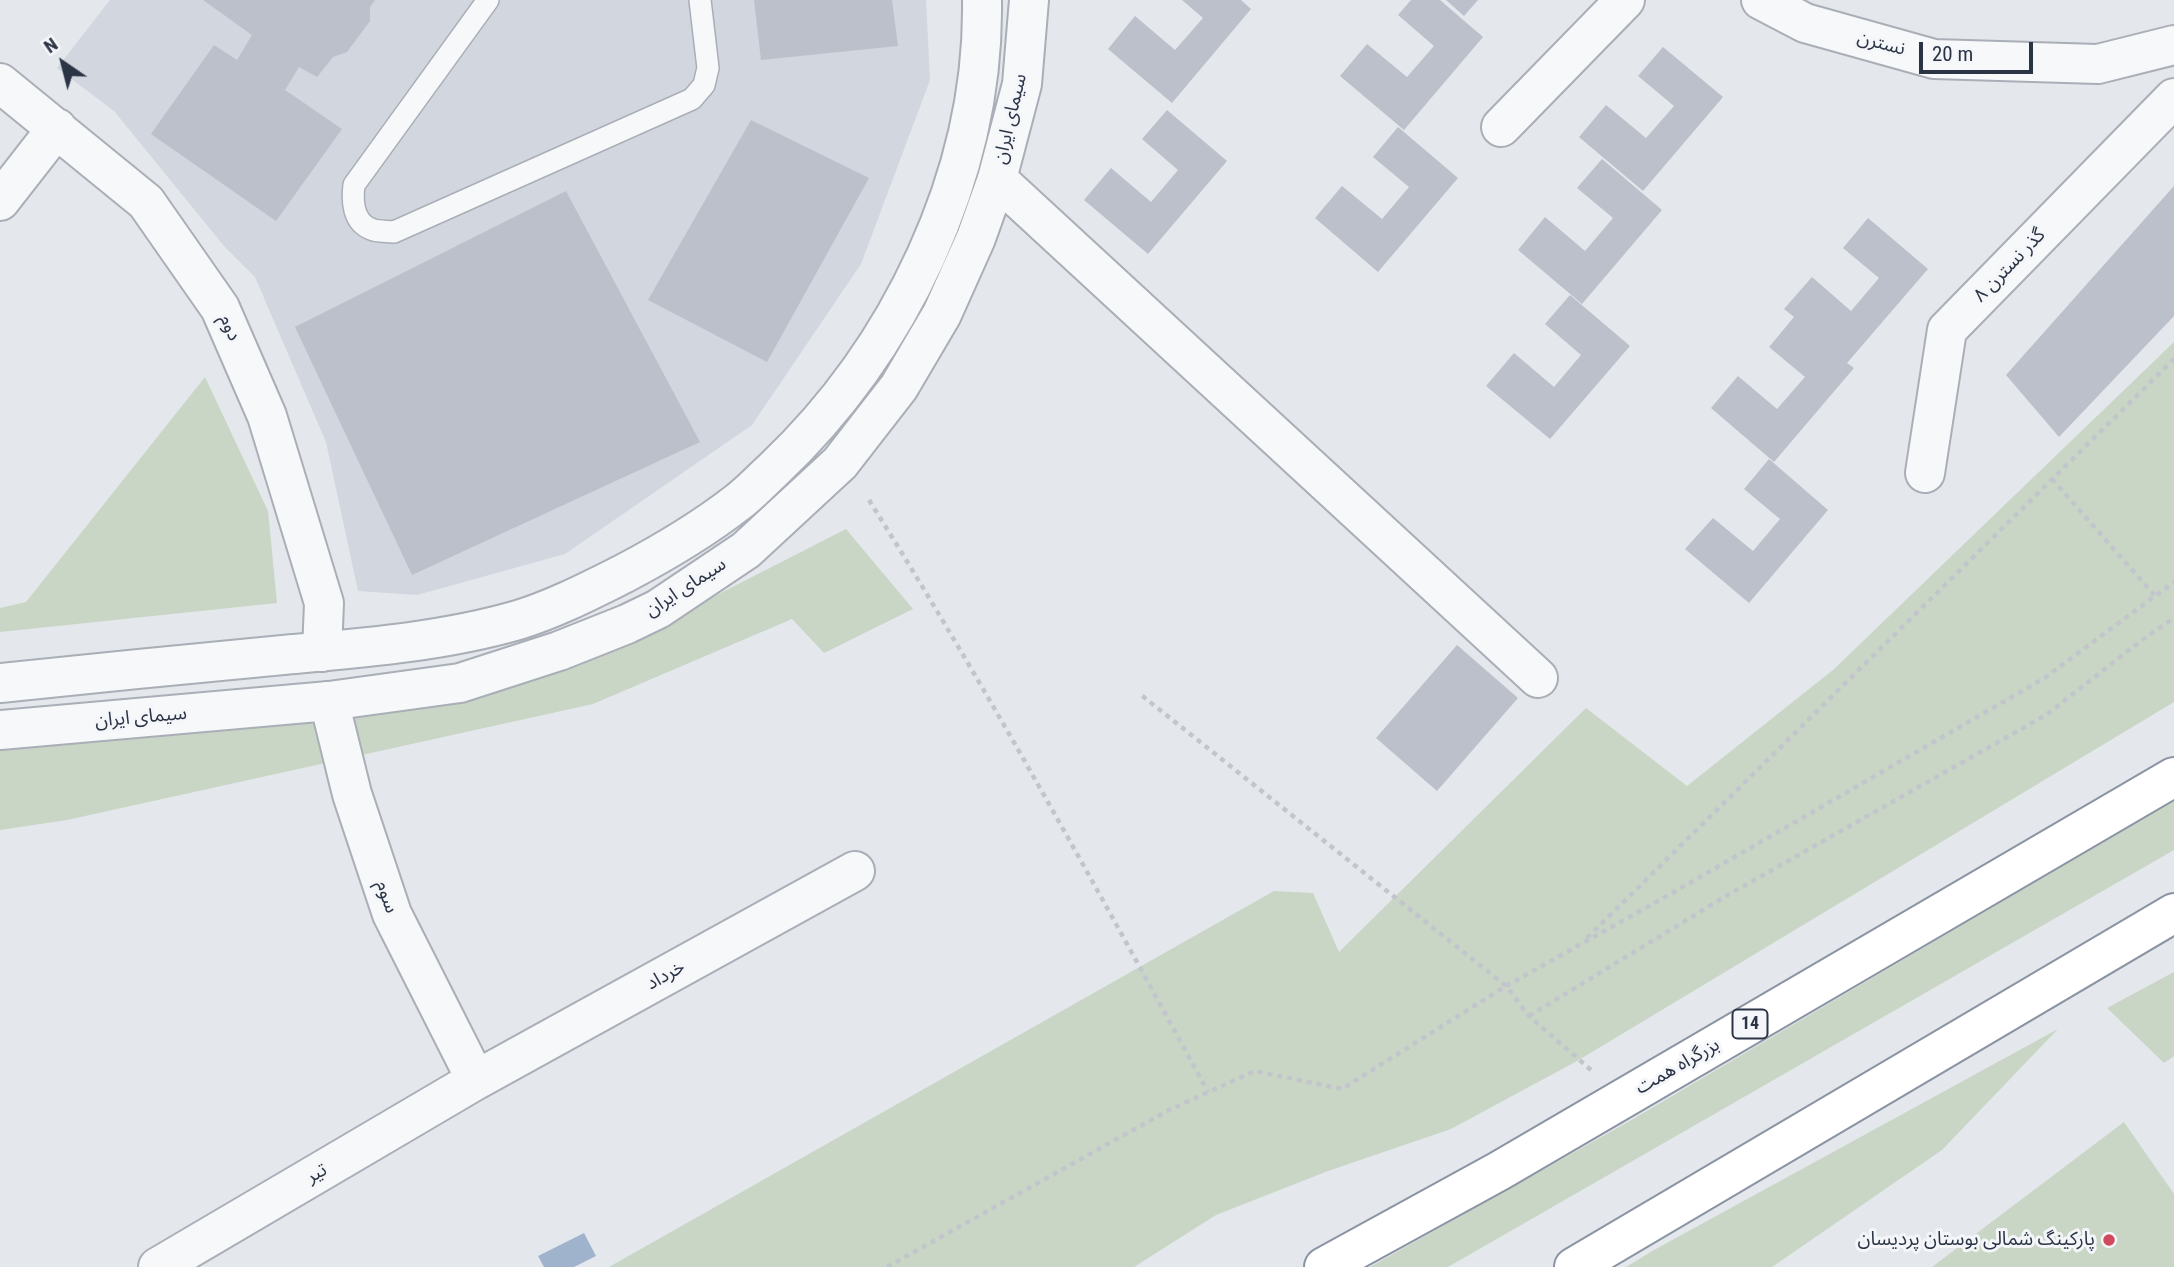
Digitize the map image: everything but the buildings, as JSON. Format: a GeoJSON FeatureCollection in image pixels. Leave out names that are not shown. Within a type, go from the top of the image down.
{"type":"FeatureCollection","features":[{"type":"Feature","properties":{"kind":"highway","name":"بزرگراه همت"},"geometry":{"type":"LineString","coordinates":[[1324,1267],[1499,1171],[2174,777]]}},
{"type":"Feature","properties":{"kind":"highway"},"geometry":{"type":"LineString","coordinates":[[1574,1267],[2174,913]]}},
{"type":"Feature","properties":{"kind":"street","name":"سیمای ایران"},"geometry":{"type":"LineString","coordinates":[[0,682],[322,652],[453,635],[520,619],[584,594],[662,554],[703,528],[740,501],[794,450],[828,411],[874,349],[907,293],[936,235],[962,153],[979,71],[982,0]]}},
{"type":"Feature","properties":{"kind":"street","name":"سیمای ایران"},"geometry":{"type":"LineString","coordinates":[[0,730],[329,701],[460,683],[559,651],[627,624],[658,609],[746,550],[840,463],[899,387],[942,314],[976,238],[997,179],[1022,84],[1029,0]]}},
{"type":"Feature","properties":{"kind":"street"},"geometry":{"type":"LineString","coordinates":[[1500,127],[1625,0]]}},
{"type":"Feature","properties":{"kind":"street","name":"نسترن"},"geometry":{"type":"LineString","coordinates":[[1762,0],[1805,23],[1934,59],[2098,64],[2174,45]]}},
{"type":"Feature","properties":{"kind":"street","name":"دوم"},"geometry":{"type":"LineString","coordinates":[[0,83],[146,202],[220,308],[267,416],[324,603],[322,652],[329,701]]}},
{"type":"Feature","properties":{"kind":"street","name":"گذر نسترن ۸"},"geometry":{"type":"LineString","coordinates":[[1925,473],[1947,330],[2174,98]]}},
{"type":"Feature","properties":{"kind":"street"},"geometry":{"type":"LineString","coordinates":[[0,201],[57,128]]}},
{"type":"Feature","properties":{"kind":"street"},"geometry":{"type":"LineString","coordinates":[[962,153],[997,179],[1538,678]]}},
{"type":"Feature","properties":{"kind":"street","name":"سوم"},"geometry":{"type":"LineString","coordinates":[[329,701],[352,794],[391,914],[476,1080]]}},
{"type":"Feature","properties":{"kind":"street","name":"خرداد"},"geometry":{"type":"LineString","coordinates":[[476,1080],[855,871]]}},
{"type":"Feature","properties":{"kind":"street","name":"تیر"},"geometry":{"type":"LineString","coordinates":[[158,1267],[476,1080]]}},
{"type":"Feature","properties":{"kind":"lane"},"geometry":{"type":"LineString","coordinates":[[488,0],[354,185],[352,204],[357,216],[370,229],[394,232],[692,99],[704,85],[708,68],[700,0]]}},
{"type":"Feature","properties":{"kind":"path"},"geometry":{"type":"LineString","coordinates":[[1582,943],[2174,359]]}},
{"type":"Feature","properties":{"kind":"path"},"geometry":{"type":"LineString","coordinates":[[2052,479],[2155,596]]}},
{"type":"Feature","properties":{"kind":"path"},"geometry":{"type":"LineString","coordinates":[[869,500],[935,605],[1070,839],[1208,1092]]}},
{"type":"Feature","properties":{"kind":"path"},"geometry":{"type":"LineString","coordinates":[[887,1267],[1169,1110],[1255,1071],[1342,1089],[1506,986],[2043,679],[2174,582]]}},
{"type":"Feature","properties":{"kind":"path"},"geometry":{"type":"LineString","coordinates":[[1529,1016],[1726,896],[2046,715],[2174,618]]}},
{"type":"Feature","properties":{"kind":"path"},"geometry":{"type":"LineString","coordinates":[[1140,694],[1506,986],[1529,1016],[1591,1070]]}},
{"type":"Feature","properties":{"kind":"shaded area"},"geometry":{"type":"Polygon","coordinates":[[[110,0],[926,0],[930,80],[861,264],[752,425],[565,554],[417,595],[358,591],[326,442],[255,277],[224,246],[114,111],[57,68],[110,0]]]}},
{"type":"Feature","properties":{"kind":"green space"},"geometry":{"type":"Polygon","coordinates":[[[2174,342],[2174,702],[1577,1061],[1451,1129],[1328,1171],[1216,1215],[1134,1267],[609,1267],[1274,891],[1313,893],[1339,952],[1586,708],[1687,786],[1833,670],[2174,342]]]}},
{"type":"Feature","properties":{"kind":"green space"},"geometry":{"type":"Polygon","coordinates":[[[205,377],[268,511],[277,603],[0,632],[0,608],[26,602],[205,377]]]}},
{"type":"Feature","properties":{"kind":"green space"},"geometry":{"type":"Polygon","coordinates":[[[846,529],[913,609],[824,653],[792,619],[593,704],[67,820],[0,830],[0,741],[442,696],[578,666],[846,529]]]}},
{"type":"Feature","properties":{"kind":"green space"},"geometry":{"type":"Polygon","coordinates":[[[2174,800],[2174,850],[1448,1267],[1370,1267],[1628,1122],[2174,800]]]}},
{"type":"Feature","properties":{"kind":"green space"},"geometry":{"type":"Polygon","coordinates":[[[2174,972],[2174,1056],[2164,1063],[2107,1008],[2174,972]]]}},
{"type":"Feature","properties":{"kind":"green space"},"geometry":{"type":"Polygon","coordinates":[[[2058,1029],[1942,1150],[1772,1267],[1626,1267],[1654,1250],[2058,1029]]]}},
{"type":"Feature","properties":{"kind":"green space"},"geometry":{"type":"Polygon","coordinates":[[[2124,1122],[2174,1194],[2174,1267],[1932,1267],[2124,1122]]]}},
{"type":"Feature","properties":{"kind":"water"},"geometry":{"type":"Polygon","coordinates":[[[584,1233],[596,1256],[574,1267],[544,1267],[538,1256],[584,1233]]]}},
{"type":"Feature","properties":{"kind":"place","name":"پارکینگ شمالی بوستان پردیسان"},"geometry":{"type":"Point","coordinates":[2109,1240]}}]}
